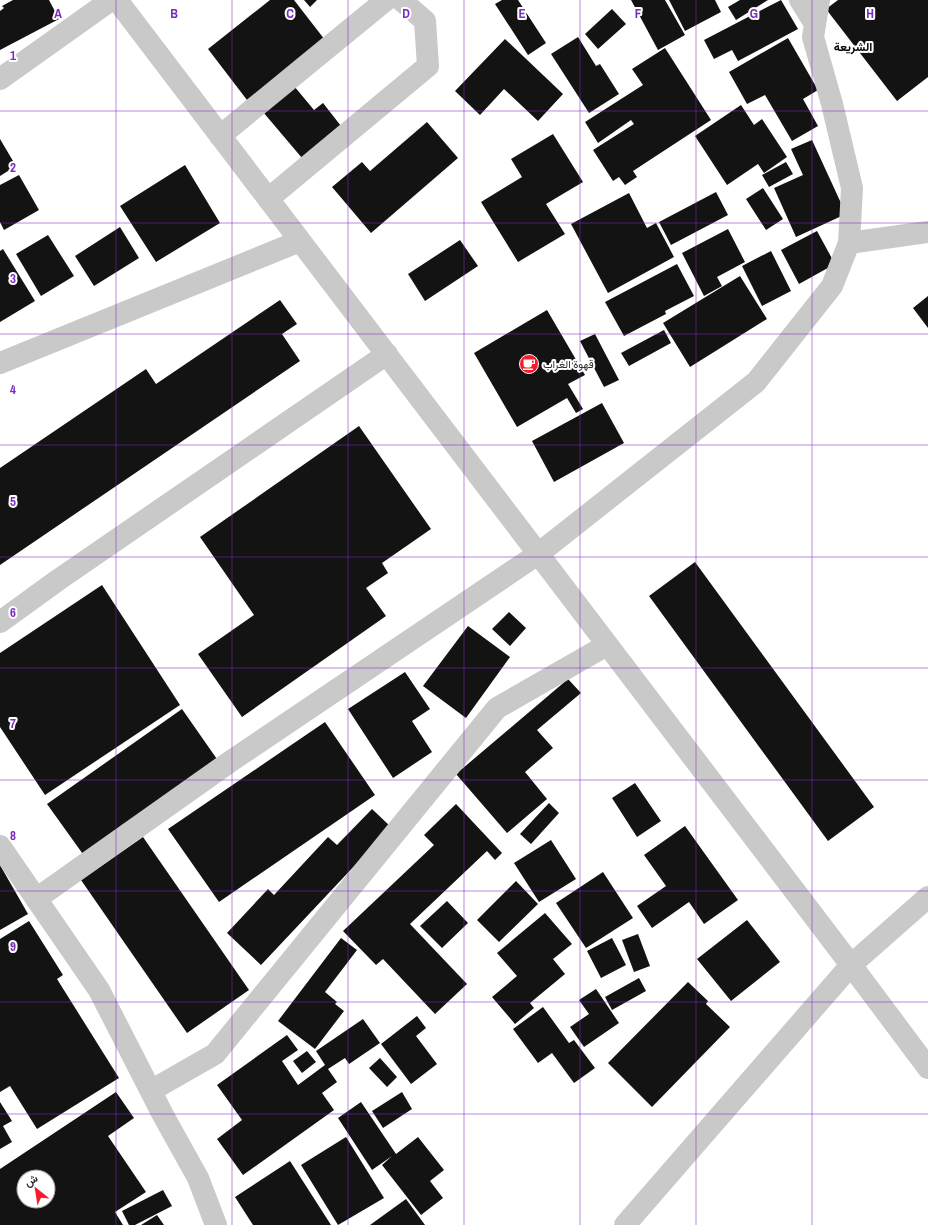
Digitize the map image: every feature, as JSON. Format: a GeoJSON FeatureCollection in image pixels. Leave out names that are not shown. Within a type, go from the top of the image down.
{"type":"FeatureCollection","features":[{"type":"Feature","properties":{"kind":"street"},"geometry":{"type":"LineString","coordinates":[[0,79],[111,0]]}},
{"type":"Feature","properties":{"kind":"street"},"geometry":{"type":"LineString","coordinates":[[117,0],[928,1068]]}},
{"type":"Feature","properties":{"kind":"street"},"geometry":{"type":"LineString","coordinates":[[268,199],[428,66],[425,21],[401,0]]}},
{"type":"Feature","properties":{"kind":"street"},"geometry":{"type":"LineString","coordinates":[[800,0],[815,24]]}},
{"type":"Feature","properties":{"kind":"street"},"geometry":{"type":"LineString","coordinates":[[36,899],[231,761],[538,554],[756,382],[832,286],[850,243],[852,188],[832,104],[813,37],[819,0]]}},
{"type":"Feature","properties":{"kind":"street"},"geometry":{"type":"LineString","coordinates":[[220,136],[379,3]]}},
{"type":"Feature","properties":{"kind":"street"},"geometry":{"type":"LineString","coordinates":[[850,243],[928,232]]}},
{"type":"Feature","properties":{"kind":"street"},"geometry":{"type":"LineString","coordinates":[[0,363],[300,241]]}},
{"type":"Feature","properties":{"kind":"street"},"geometry":{"type":"LineString","coordinates":[[0,622],[64,576],[387,354]]}},
{"type":"Feature","properties":{"kind":"street"},"geometry":{"type":"LineString","coordinates":[[152,1090],[215,1054],[497,708],[607,645]]}},
{"type":"Feature","properties":{"kind":"street"},"geometry":{"type":"LineString","coordinates":[[0,846],[99,990],[152,1090],[163,1115],[198,1178],[216,1225]]}},
{"type":"Feature","properties":{"kind":"street"},"geometry":{"type":"LineString","coordinates":[[625,1225],[851,965],[928,897]]}},
{"type":"Feature","properties":{"kind":"building"},"geometry":{"type":"Polygon","coordinates":[[[13,0],[49,0],[59,19],[0,50],[0,11],[4,8],[2,6],[13,0]]]}},
{"type":"Feature","properties":{"kind":"building"},"geometry":{"type":"Polygon","coordinates":[[[270,0],[294,0],[325,40],[247,100],[208,49],[270,0]]]}},
{"type":"Feature","properties":{"kind":"building"},"geometry":{"type":"Polygon","coordinates":[[[304,0],[317,0],[310,7],[304,0]]]}},
{"type":"Feature","properties":{"kind":"building"},"geometry":{"type":"Polygon","coordinates":[[[502,0],[518,0],[546,43],[528,55],[495,4],[502,0]]]}},
{"type":"Feature","properties":{"kind":"building"},"geometry":{"type":"Polygon","coordinates":[[[631,0],[665,0],[685,35],[658,50],[631,0]]]}},
{"type":"Feature","properties":{"kind":"building"},"geometry":{"type":"Polygon","coordinates":[[[669,0],[715,0],[721,12],[685,31],[669,0]]]}},
{"type":"Feature","properties":{"kind":"building"},"geometry":{"type":"Polygon","coordinates":[[[740,0],[768,0],[736,20],[728,7],[740,0]]]}},
{"type":"Feature","properties":{"kind":"building"},"geometry":{"type":"Polygon","coordinates":[[[781,0],[798,29],[738,61],[732,50],[714,59],[704,40],[781,0]]]}},
{"type":"Feature","properties":{"kind":"building"},"geometry":{"type":"Polygon","coordinates":[[[838,0],[928,0],[928,77],[897,101],[826,9],[838,0]]]}},
{"type":"Feature","properties":{"kind":"building"},"geometry":{"type":"Polygon","coordinates":[[[612,9],[626,24],[598,49],[585,34],[612,9]]]}},
{"type":"Feature","properties":{"kind":"building"},"geometry":{"type":"Polygon","coordinates":[[[578,37],[596,66],[600,64],[619,94],[589,113],[551,54],[578,37]]]}},
{"type":"Feature","properties":{"kind":"building"},"geometry":{"type":"Polygon","coordinates":[[[788,38],[818,90],[803,99],[818,126],[792,141],[765,95],[747,104],[729,72],[788,38]]]}},
{"type":"Feature","properties":{"kind":"building"},"geometry":{"type":"Polygon","coordinates":[[[505,39],[563,94],[538,121],[504,89],[480,115],[455,91],[505,39]]]}},
{"type":"Feature","properties":{"kind":"building"},"geometry":{"type":"Polygon","coordinates":[[[665,48],[711,120],[633,171],[637,177],[625,185],[619,177],[613,181],[593,150],[634,124],[631,120],[598,143],[585,122],[643,85],[632,69],[665,48]]]}},
{"type":"Feature","properties":{"kind":"building"},"geometry":{"type":"Polygon","coordinates":[[[294,86],[314,110],[323,103],[341,126],[302,158],[263,112],[294,86]]]}},
{"type":"Feature","properties":{"kind":"building"},"geometry":{"type":"Polygon","coordinates":[[[741,105],[754,125],[762,119],[787,157],[764,173],[758,164],[727,185],[695,136],[741,105]]]}},
{"type":"Feature","properties":{"kind":"building"},"geometry":{"type":"Polygon","coordinates":[[[427,122],[458,158],[371,233],[332,187],[362,162],[370,171],[427,122]]]}},
{"type":"Feature","properties":{"kind":"building"},"geometry":{"type":"Polygon","coordinates":[[[553,134],[583,182],[546,204],[565,234],[518,262],[481,202],[522,177],[511,159],[553,134]]]}},
{"type":"Feature","properties":{"kind":"building"},"geometry":{"type":"Polygon","coordinates":[[[0,139],[16,166],[0,176],[0,139]]]}},
{"type":"Feature","properties":{"kind":"building"},"geometry":{"type":"Polygon","coordinates":[[[812,140],[846,214],[796,237],[774,188],[803,175],[791,149],[812,140]]]}},
{"type":"Feature","properties":{"kind":"building"},"geometry":{"type":"Polygon","coordinates":[[[786,162],[793,174],[769,187],[762,175],[786,162]]]}},
{"type":"Feature","properties":{"kind":"building"},"geometry":{"type":"Polygon","coordinates":[[[185,165],[220,223],[156,262],[120,206],[185,165]]]}},
{"type":"Feature","properties":{"kind":"building"},"geometry":{"type":"Polygon","coordinates":[[[19,175],[39,210],[4,230],[0,222],[0,185],[19,175]]]}},
{"type":"Feature","properties":{"kind":"building"},"geometry":{"type":"Polygon","coordinates":[[[763,188],[783,219],[766,230],[746,199],[763,188]]]}},
{"type":"Feature","properties":{"kind":"building"},"geometry":{"type":"Polygon","coordinates":[[[716,192],[728,215],[671,245],[659,222],[716,192]]]}},
{"type":"Feature","properties":{"kind":"building"},"geometry":{"type":"Polygon","coordinates":[[[629,193],[647,228],[656,223],[674,257],[608,293],[571,224],[629,193]]]}},
{"type":"Feature","properties":{"kind":"building"},"geometry":{"type":"Polygon","coordinates":[[[120,227],[139,258],[94,286],[75,256],[120,227]]]}},
{"type":"Feature","properties":{"kind":"building"},"geometry":{"type":"Polygon","coordinates":[[[728,229],[745,262],[717,277],[722,286],[704,296],[682,253],[728,229]]]}},
{"type":"Feature","properties":{"kind":"building"},"geometry":{"type":"Polygon","coordinates":[[[817,231],[835,264],[799,284],[781,250],[817,231]]]}},
{"type":"Feature","properties":{"kind":"building"},"geometry":{"type":"Polygon","coordinates":[[[48,235],[74,276],[41,296],[16,254],[48,235]]]}},
{"type":"Feature","properties":{"kind":"building"},"geometry":{"type":"Polygon","coordinates":[[[460,240],[478,266],[425,301],[408,274],[460,240]]]}},
{"type":"Feature","properties":{"kind":"building"},"geometry":{"type":"Polygon","coordinates":[[[3,249],[35,301],[0,322],[0,251],[3,249]]]}},
{"type":"Feature","properties":{"kind":"building"},"geometry":{"type":"Polygon","coordinates":[[[771,251],[791,291],[762,306],[742,266],[771,251]]]}},
{"type":"Feature","properties":{"kind":"building"},"geometry":{"type":"Polygon","coordinates":[[[677,264],[694,296],[665,311],[666,314],[624,336],[605,302],[677,264]]]}},
{"type":"Feature","properties":{"kind":"building"},"geometry":{"type":"Polygon","coordinates":[[[740,276],[767,319],[690,367],[663,323],[740,276]]]}},
{"type":"Feature","properties":{"kind":"building"},"geometry":{"type":"Polygon","coordinates":[[[928,296],[928,328],[913,308],[928,296]]]}},
{"type":"Feature","properties":{"kind":"building"},"geometry":{"type":"Polygon","coordinates":[[[280,300],[297,324],[282,334],[300,361],[0,565],[0,468],[146,369],[156,384],[280,300]]]}},
{"type":"Feature","properties":{"kind":"building","name":"قهوة الغراب"},"geometry":{"type":"Polygon","coordinates":[[[547,310],[585,375],[568,384],[583,409],[576,413],[567,398],[517,427],[474,353],[547,310]]]}},
{"type":"Feature","properties":{"kind":"building"},"geometry":{"type":"Polygon","coordinates":[[[664,330],[671,343],[629,366],[621,353],[664,330]]]}},
{"type":"Feature","properties":{"kind":"building"},"geometry":{"type":"Polygon","coordinates":[[[595,334],[619,380],[604,387],[580,341],[595,334]]]}},
{"type":"Feature","properties":{"kind":"building"},"geometry":{"type":"Polygon","coordinates":[[[602,403],[624,443],[554,482],[532,441],[602,403]]]}},
{"type":"Feature","properties":{"kind":"building"},"geometry":{"type":"Polygon","coordinates":[[[359,426],[431,529],[382,563],[388,573],[366,588],[386,616],[242,717],[198,654],[254,615],[200,537],[359,426]]]}},
{"type":"Feature","properties":{"kind":"building"},"geometry":{"type":"Polygon","coordinates":[[[695,562],[874,807],[828,841],[649,596],[695,562]]]}},
{"type":"Feature","properties":{"kind":"building"},"geometry":{"type":"Polygon","coordinates":[[[102,585],[180,705],[45,795],[0,727],[0,653],[102,585]]]}},
{"type":"Feature","properties":{"kind":"building"},"geometry":{"type":"Polygon","coordinates":[[[509,612],[526,628],[510,646],[492,629],[509,612]]]}},
{"type":"Feature","properties":{"kind":"building"},"geometry":{"type":"Polygon","coordinates":[[[468,626],[510,657],[466,718],[423,686],[468,626]]]}},
{"type":"Feature","properties":{"kind":"building"},"geometry":{"type":"Polygon","coordinates":[[[405,672],[430,709],[412,721],[432,752],[393,778],[348,709],[405,672]]]}},
{"type":"Feature","properties":{"kind":"building"},"geometry":{"type":"Polygon","coordinates":[[[568,679],[581,693],[537,730],[553,748],[525,772],[547,799],[507,833],[456,774],[568,679]]]}},
{"type":"Feature","properties":{"kind":"building"},"geometry":{"type":"Polygon","coordinates":[[[182,709],[219,762],[85,857],[47,804],[182,709]]]}},
{"type":"Feature","properties":{"kind":"building"},"geometry":{"type":"Polygon","coordinates":[[[325,722],[375,795],[219,902],[168,829],[325,722]]]}},
{"type":"Feature","properties":{"kind":"building"},"geometry":{"type":"Polygon","coordinates":[[[635,783],[661,821],[637,837],[612,798],[635,783]]]}},
{"type":"Feature","properties":{"kind":"building"},"geometry":{"type":"Polygon","coordinates":[[[549,803],[559,813],[531,844],[520,834],[549,803]]]}},
{"type":"Feature","properties":{"kind":"building"},"geometry":{"type":"Polygon","coordinates":[[[456,804],[502,853],[495,860],[487,851],[410,924],[467,984],[435,1014],[383,959],[376,965],[343,931],[434,845],[424,835],[456,804]]]}},
{"type":"Feature","properties":{"kind":"building"},"geometry":{"type":"Polygon","coordinates":[[[372,809],[391,827],[261,965],[227,933],[268,889],[274,895],[328,837],[337,845],[372,809]]]}},
{"type":"Feature","properties":{"kind":"building"},"geometry":{"type":"Polygon","coordinates":[[[685,826],[738,900],[704,924],[689,902],[652,928],[637,906],[666,886],[644,855],[685,826]]]}},
{"type":"Feature","properties":{"kind":"building"},"geometry":{"type":"Polygon","coordinates":[[[143,837],[249,990],[187,1033],[81,880],[143,837]]]}},
{"type":"Feature","properties":{"kind":"building"},"geometry":{"type":"Polygon","coordinates":[[[551,840],[576,879],[539,902],[514,863],[551,840]]]}},
{"type":"Feature","properties":{"kind":"building"},"geometry":{"type":"Polygon","coordinates":[[[0,865],[28,914],[0,930],[0,865]]]}},
{"type":"Feature","properties":{"kind":"building"},"geometry":{"type":"Polygon","coordinates":[[[603,872],[633,918],[586,948],[556,903],[603,872]]]}},
{"type":"Feature","properties":{"kind":"building"},"geometry":{"type":"Polygon","coordinates":[[[516,881],[538,904],[499,942],[477,920],[516,881]]]}},
{"type":"Feature","properties":{"kind":"building"},"geometry":{"type":"Polygon","coordinates":[[[447,901],[468,923],[442,948],[420,926],[447,901]]]}},
{"type":"Feature","properties":{"kind":"building"},"geometry":{"type":"Polygon","coordinates":[[[545,913],[572,944],[553,959],[565,974],[530,1003],[534,1008],[515,1024],[492,997],[517,976],[497,953],[545,913]]]}},
{"type":"Feature","properties":{"kind":"building"},"geometry":{"type":"Polygon","coordinates":[[[747,920],[780,962],[731,1001],[697,959],[747,920]]]}},
{"type":"Feature","properties":{"kind":"building"},"geometry":{"type":"Polygon","coordinates":[[[29,921],[63,975],[57,979],[119,1078],[37,1129],[10,1086],[0,1092],[0,939],[29,921]]]}},
{"type":"Feature","properties":{"kind":"building"},"geometry":{"type":"Polygon","coordinates":[[[638,934],[650,966],[634,972],[622,940],[638,934]]]}},
{"type":"Feature","properties":{"kind":"building"},"geometry":{"type":"Polygon","coordinates":[[[341,938],[357,950],[325,992],[337,1002],[335,1004],[344,1011],[315,1049],[278,1021],[341,938]]]}},
{"type":"Feature","properties":{"kind":"building"},"geometry":{"type":"Polygon","coordinates":[[[612,938],[626,965],[601,978],[587,951],[612,938]]]}},
{"type":"Feature","properties":{"kind":"building"},"geometry":{"type":"Polygon","coordinates":[[[639,978],[646,991],[612,1010],[605,997],[639,978]]]}},
{"type":"Feature","properties":{"kind":"building"},"geometry":{"type":"Polygon","coordinates":[[[688,982],[708,1001],[706,1004],[730,1027],[652,1107],[608,1063],[688,982]]]}},
{"type":"Feature","properties":{"kind":"building"},"geometry":{"type":"Polygon","coordinates":[[[596,989],[619,1023],[584,1047],[570,1027],[589,1014],[579,1000],[596,989]]]}},
{"type":"Feature","properties":{"kind":"building"},"geometry":{"type":"Polygon","coordinates":[[[543,1007],[569,1043],[574,1040],[595,1068],[574,1083],[552,1053],[538,1063],[513,1029],[543,1007]]]}},
{"type":"Feature","properties":{"kind":"building"},"geometry":{"type":"Polygon","coordinates":[[[417,1016],[426,1028],[416,1036],[437,1064],[411,1084],[381,1044],[417,1016]]]}},
{"type":"Feature","properties":{"kind":"building"},"geometry":{"type":"Polygon","coordinates":[[[363,1019],[380,1043],[349,1064],[345,1058],[328,1069],[337,1082],[322,1093],[334,1110],[243,1175],[217,1139],[242,1120],[217,1085],[287,1035],[298,1050],[282,1061],[298,1085],[325,1065],[316,1051],[363,1019]]]}},
{"type":"Feature","properties":{"kind":"building"},"geometry":{"type":"Polygon","coordinates":[[[307,1051],[316,1062],[302,1073],[293,1061],[307,1051]]]}},
{"type":"Feature","properties":{"kind":"building"},"geometry":{"type":"Polygon","coordinates":[[[380,1058],[397,1077],[387,1087],[369,1068],[380,1058]]]}},
{"type":"Feature","properties":{"kind":"building"},"geometry":{"type":"Polygon","coordinates":[[[116,1092],[134,1118],[108,1136],[146,1192],[115,1212],[123,1225],[0,1225],[0,1169],[116,1092]]]}},
{"type":"Feature","properties":{"kind":"building"},"geometry":{"type":"Polygon","coordinates":[[[402,1092],[412,1109],[383,1128],[372,1111],[402,1092]]]}},
{"type":"Feature","properties":{"kind":"building"},"geometry":{"type":"Polygon","coordinates":[[[0,1102],[12,1121],[3,1126],[12,1142],[0,1149],[0,1102]]]}},
{"type":"Feature","properties":{"kind":"building"},"geometry":{"type":"Polygon","coordinates":[[[361,1102],[396,1154],[418,1137],[444,1170],[430,1181],[443,1198],[421,1215],[382,1165],[392,1156],[372,1170],[338,1118],[361,1102]]]}},
{"type":"Feature","properties":{"kind":"building"},"geometry":{"type":"Polygon","coordinates":[[[346,1137],[384,1198],[338,1225],[301,1165],[346,1137]]]}},
{"type":"Feature","properties":{"kind":"building"},"geometry":{"type":"Polygon","coordinates":[[[290,1161],[331,1225],[253,1225],[235,1197],[290,1161]]]}},
{"type":"Feature","properties":{"kind":"building"},"geometry":{"type":"Polygon","coordinates":[[[163,1190],[172,1206],[135,1225],[129,1225],[122,1211],[163,1190]]]}},
{"type":"Feature","properties":{"kind":"building"},"geometry":{"type":"Polygon","coordinates":[[[406,1199],[425,1225],[370,1225],[406,1199]]]}},
{"type":"Feature","properties":{"kind":"building"},"geometry":{"type":"Polygon","coordinates":[[[157,1215],[164,1225],[141,1225],[157,1215]]]}},
{"type":"Feature","properties":{"kind":"place","name":"قهوة الغراب"},"geometry":{"type":"Point","coordinates":[529,364]}},
{"type":"Feature","properties":{"kind":"district","name":"الشريعة"},"geometry":{"type":"Point","coordinates":[853,47]}}]}
